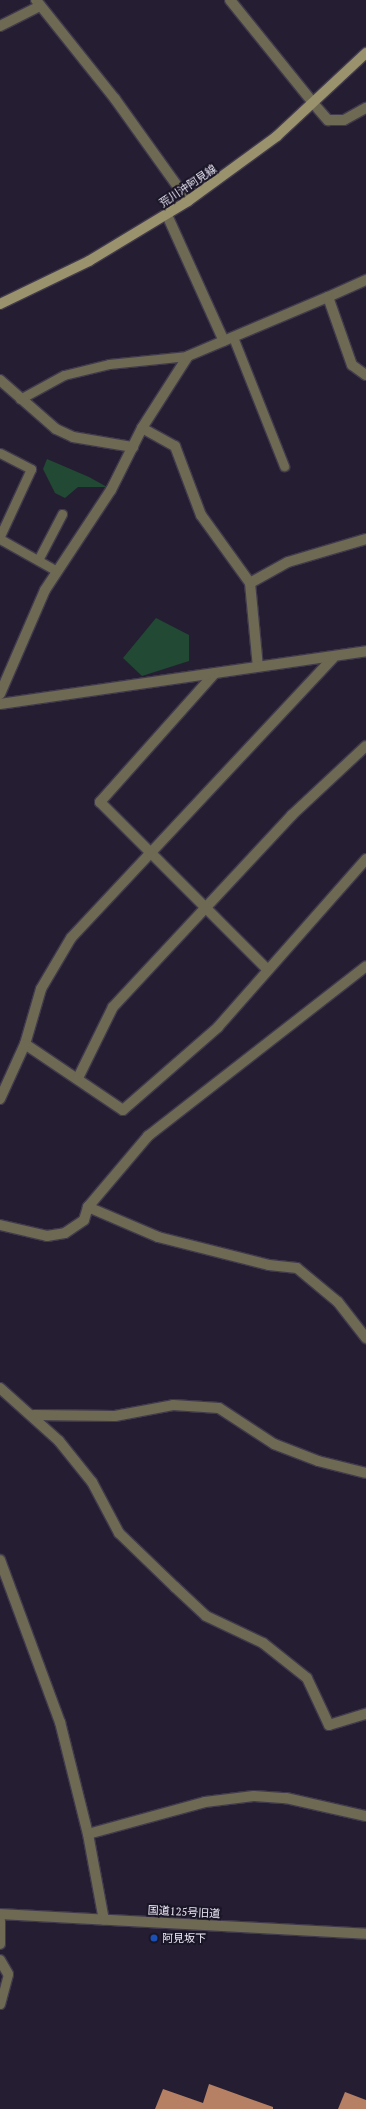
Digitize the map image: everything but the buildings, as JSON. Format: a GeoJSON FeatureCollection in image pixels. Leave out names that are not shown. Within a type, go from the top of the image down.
{"type":"FeatureCollection","features":[{"type":"Feature","properties":{"kind":"main road","name":"荒川沖阿見線"},"geometry":{"type":"LineString","coordinates":[[0,304],[88,261],[167,215],[188,201],[277,136],[366,53]]}},
{"type":"Feature","properties":{"kind":"street"},"geometry":{"type":"LineString","coordinates":[[234,2],[328,120],[344,120],[366,108]]}},
{"type":"Feature","properties":{"kind":"street"},"geometry":{"type":"LineString","coordinates":[[0,26],[38,3],[114,99],[188,201]]}},
{"type":"Feature","properties":{"kind":"street"},"geometry":{"type":"LineString","coordinates":[[167,215],[228,339]]}},
{"type":"Feature","properties":{"kind":"street"},"geometry":{"type":"LineString","coordinates":[[0,694],[20,641],[57,571],[111,490],[142,428],[188,356],[366,280]]}},
{"type":"Feature","properties":{"kind":"street"},"geometry":{"type":"LineString","coordinates":[[328,297],[352,365],[366,375]]}},
{"type":"Feature","properties":{"kind":"street"},"geometry":{"type":"LineString","coordinates":[[0,380],[56,429],[73,437],[133,447]]}},
{"type":"Feature","properties":{"kind":"street"},"geometry":{"type":"LineString","coordinates":[[142,428],[175,446],[201,515],[250,583],[258,667]]}},
{"type":"Feature","properties":{"kind":"street"},"geometry":{"type":"LineString","coordinates":[[250,583],[288,562],[366,539]]}},
{"type":"Feature","properties":{"kind":"street"},"geometry":{"type":"LineString","coordinates":[[0,704],[258,667],[333,658],[366,651]]}},
{"type":"Feature","properties":{"kind":"street"},"geometry":{"type":"LineString","coordinates":[[0,1099],[25,1044],[41,989],[71,938],[147,852],[333,658]]}},
{"type":"Feature","properties":{"kind":"street"},"geometry":{"type":"LineString","coordinates":[[216,673],[100,802],[147,852],[266,968]]}},
{"type":"Feature","properties":{"kind":"street"},"geometry":{"type":"LineString","coordinates":[[78,1078],[113,1007],[204,909],[325,783],[366,746]]}},
{"type":"Feature","properties":{"kind":"street"},"geometry":{"type":"LineString","coordinates":[[25,1044],[78,1078],[123,1110],[218,1027],[266,968],[366,859]]}},
{"type":"Feature","properties":{"kind":"street"},"geometry":{"type":"LineString","coordinates":[[0,1225],[47,1236],[59,1234],[84,1220],[88,1207],[148,1136],[348,983],[366,966]]}},
{"type":"Feature","properties":{"kind":"street"},"geometry":{"type":"LineString","coordinates":[[88,1207],[158,1236],[270,1265],[297,1268],[338,1302],[366,1338]]}},
{"type":"Feature","properties":{"kind":"street"},"geometry":{"type":"LineString","coordinates":[[0,1388],[34,1415],[92,1482],[119,1533],[206,1616],[288,1660],[307,1678],[329,1726],[366,1714]]}},
{"type":"Feature","properties":{"kind":"street"},"geometry":{"type":"LineString","coordinates":[[34,1415],[115,1416],[173,1405],[219,1408],[274,1444],[318,1461],[366,1473]]}},
{"type":"Feature","properties":{"kind":"street"},"geometry":{"type":"LineString","coordinates":[[0,1560],[60,1722],[88,1834],[104,1920]]}},
{"type":"Feature","properties":{"kind":"street"},"geometry":{"type":"LineString","coordinates":[[88,1834],[205,1802],[254,1796],[286,1798],[366,1816]]}},
{"type":"Feature","properties":{"kind":"street","name":"国道125号旧道"},"geometry":{"type":"LineString","coordinates":[[0,1914],[366,1934]]}},
{"type":"Feature","properties":{"kind":"street"},"geometry":{"type":"LineString","coordinates":[[0,1922],[0,1944]]}},
{"type":"Feature","properties":{"kind":"street"},"geometry":{"type":"LineString","coordinates":[[0,1960],[8,1974]]}},
{"type":"Feature","properties":{"kind":"lane"},"geometry":{"type":"LineString","coordinates":[[228,339],[284,466]]}},
{"type":"Feature","properties":{"kind":"lane"},"geometry":{"type":"LineString","coordinates":[[20,399],[64,375],[110,364],[188,356]]}},
{"type":"Feature","properties":{"kind":"lane"},"geometry":{"type":"LineString","coordinates":[[0,453],[31,468],[0,537],[57,571]]}},
{"type":"Feature","properties":{"kind":"lane"},"geometry":{"type":"LineString","coordinates":[[38,560],[62,514]]}},
{"type":"Feature","properties":{"kind":"lane"},"geometry":{"type":"LineString","coordinates":[[0,2004],[8,1974]]}},
{"type":"Feature","properties":{"kind":"green space"},"geometry":{"type":"Polygon","coordinates":[[[47,459],[89,477],[107,487],[78,487],[65,498],[55,493],[43,469],[47,459]]]}},
{"type":"Feature","properties":{"kind":"green space"},"geometry":{"type":"Polygon","coordinates":[[[156,618],[189,635],[189,661],[142,676],[123,658],[156,618]]]}},
{"type":"Feature","properties":{"kind":"place","name":"阿見坂下"},"geometry":{"type":"Point","coordinates":[154,1938]}}]}
